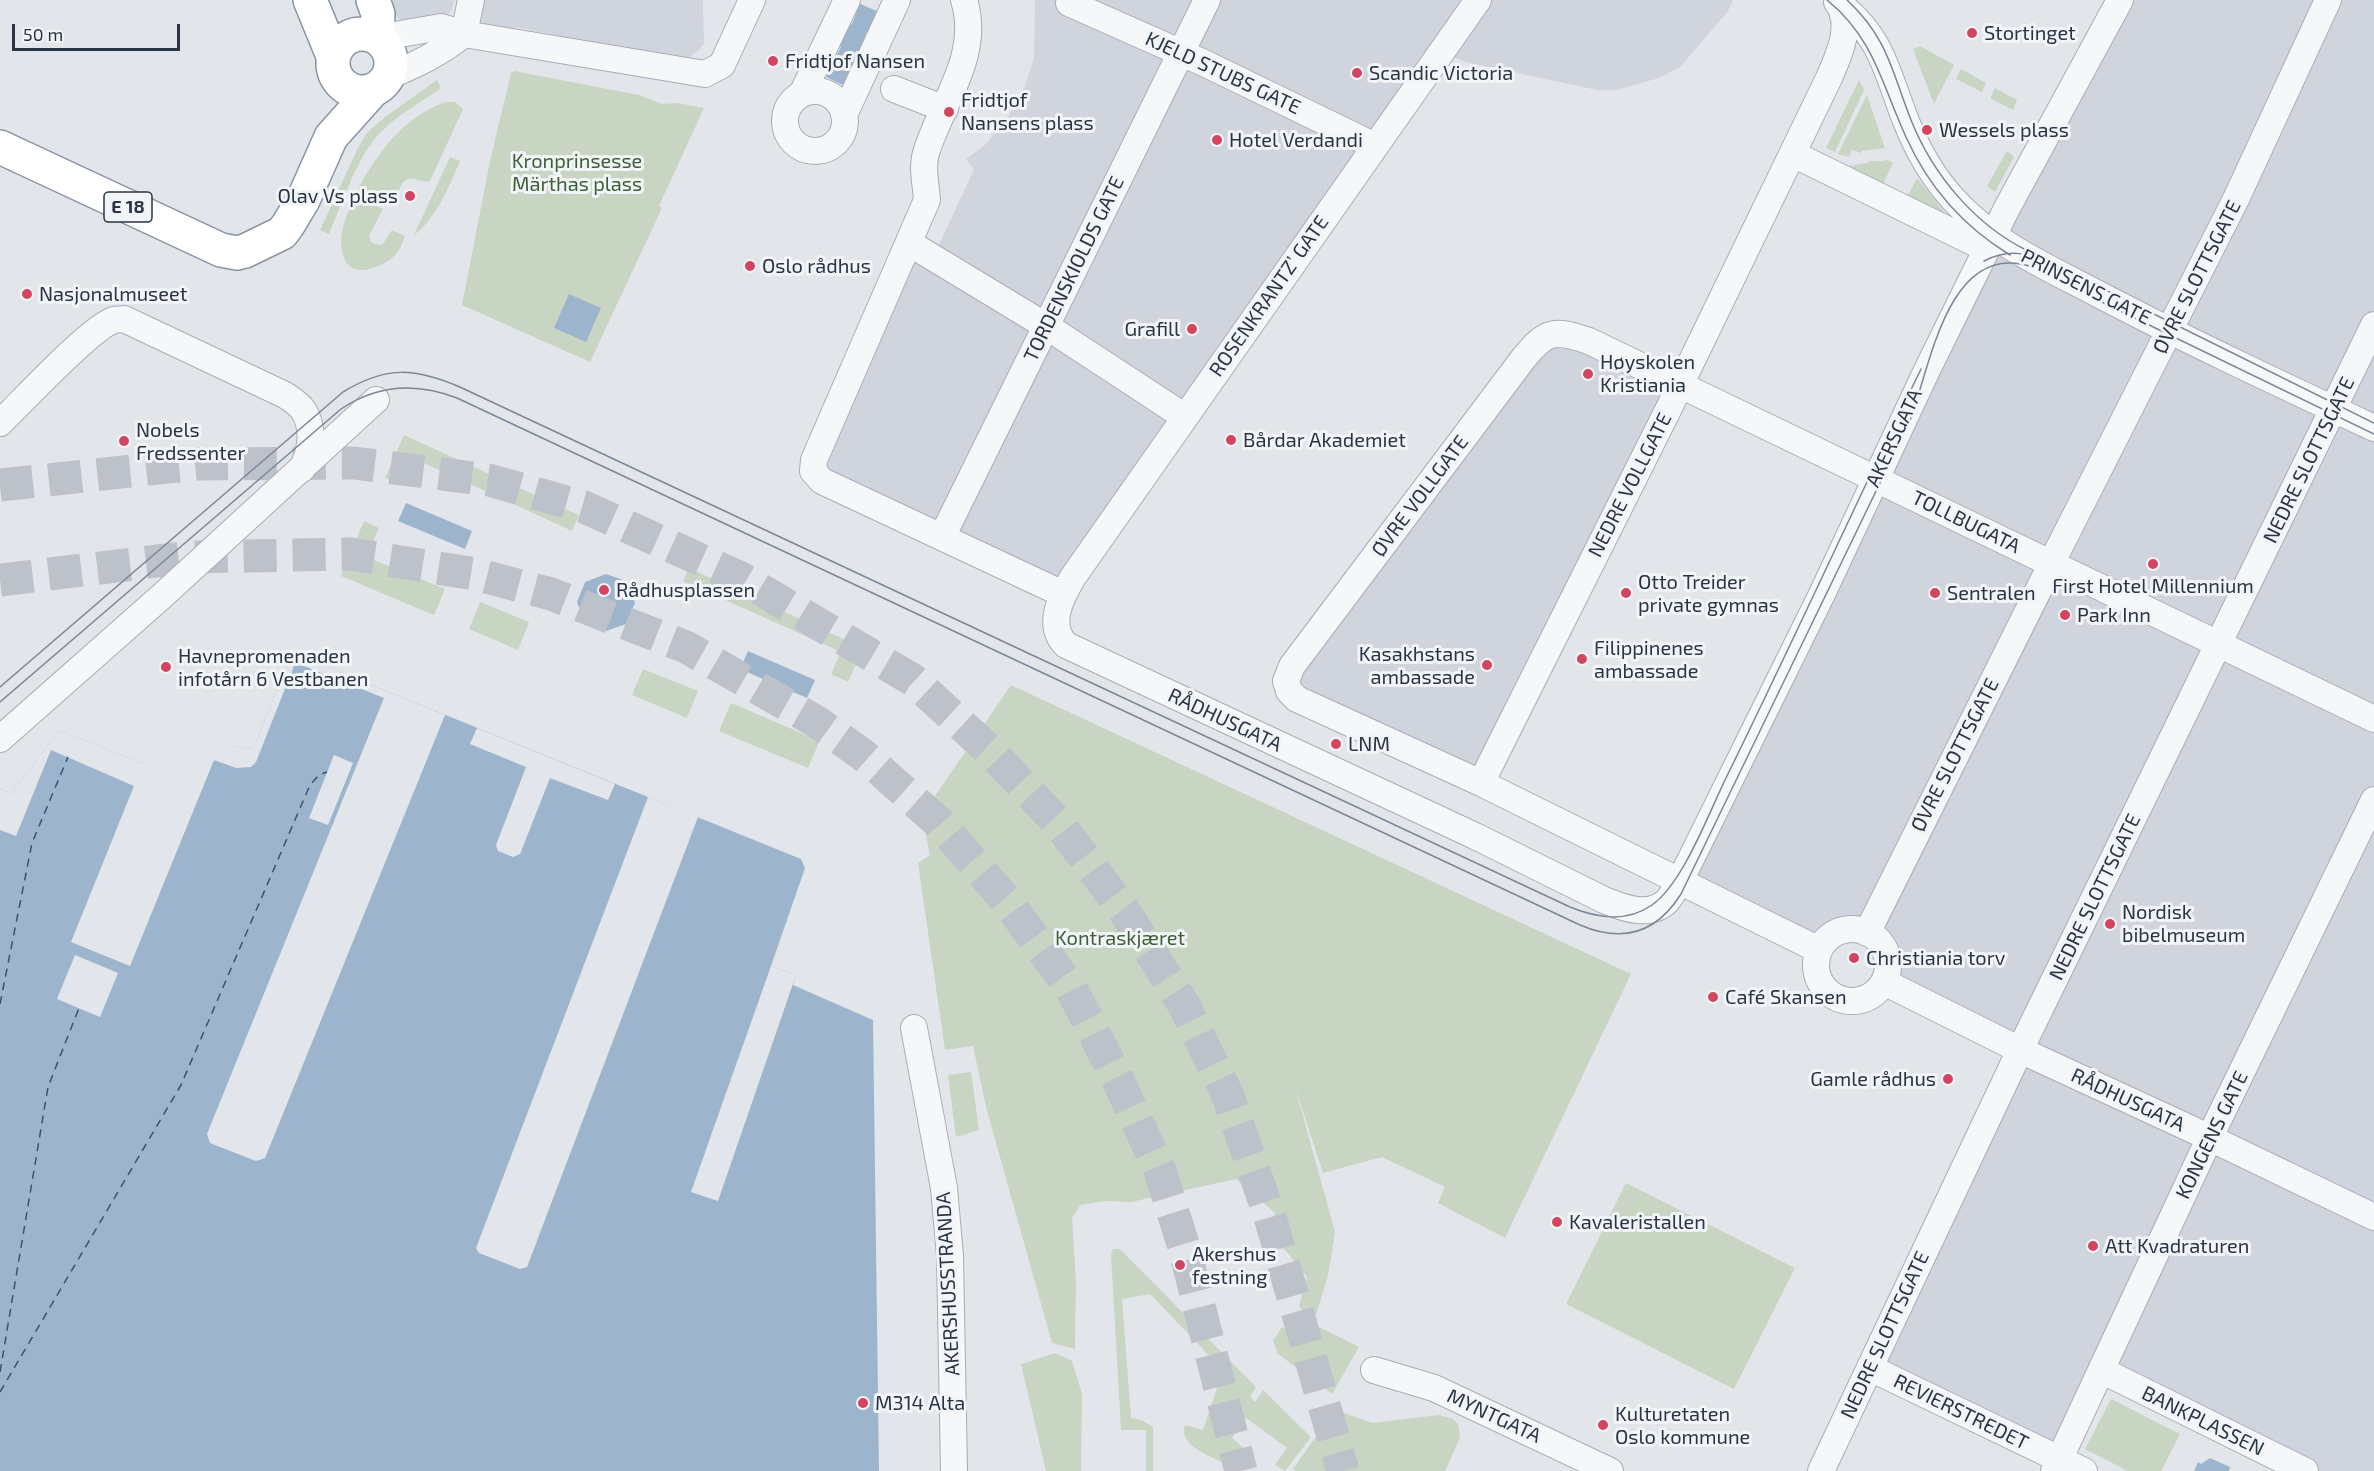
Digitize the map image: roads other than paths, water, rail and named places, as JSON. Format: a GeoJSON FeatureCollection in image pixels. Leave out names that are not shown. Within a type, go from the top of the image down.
{"type":"FeatureCollection","features":[{"type":"Feature","properties":{"kind":"highway","name":"E 18"},"geometry":{"type":"LineString","coordinates":[[310,0],[334,66],[331,137]]}},
{"type":"Feature","properties":{"kind":"highway"},"geometry":{"type":"LineString","coordinates":[[373,0],[378,14],[377,38]]}},
{"type":"Feature","properties":{"kind":"highway"},"geometry":{"type":"LineString","coordinates":[[356,34],[367,34],[377,38],[389,51],[391,60],[380,84],[362,92],[352,91],[342,85],[334,66],[338,45],[346,38],[356,34]]}},
{"type":"Feature","properties":{"kind":"highway","name":"E 18"},"geometry":{"type":"LineString","coordinates":[[0,147],[221,250],[237,252],[275,237],[288,225],[303,200],[331,137],[380,84]]}},
{"type":"Feature","properties":{"kind":"highway","name":"E 18"},"geometry":{"type":"LineString","coordinates":[[0,124],[226,232],[258,243]]}},
{"type":"Feature","properties":{"kind":"street"},"geometry":{"type":"LineString","coordinates":[[380,84],[440,52],[464,34],[471,0]]}},
{"type":"Feature","properties":{"kind":"street"},"geometry":{"type":"LineString","coordinates":[[377,38],[441,27],[464,34],[705,74],[722,65],[752,0]]}},
{"type":"Feature","properties":{"kind":"street"},"geometry":{"type":"LineString","coordinates":[[802,94],[814,91],[831,95],[838,101],[844,115],[845,127],[836,143],[820,151],[801,148],[793,142],[785,124],[786,114],[790,104],[802,94],[847,0]]}},
{"type":"Feature","properties":{"kind":"street"},"geometry":{"type":"LineString","coordinates":[[844,115],[897,0]]}},
{"type":"Feature","properties":{"kind":"street"},"geometry":{"type":"LineString","coordinates":[[966,0],[966,51],[959,77],[927,150],[924,166],[927,200],[814,460],[813,471],[822,481],[1063,594]]}},
{"type":"Feature","properties":{"kind":"street","name":"TORDENSKIOLDS GATE"},"geometry":{"type":"LineString","coordinates":[[942,537],[1207,0]]}},
{"type":"Feature","properties":{"kind":"street","name":"ROSENKRANTZ’ GATE"},"geometry":{"type":"LineString","coordinates":[[1063,594],[1478,0]]}},
{"type":"Feature","properties":{"kind":"street","name":"AKERSGATA"},"geometry":{"type":"LineString","coordinates":[[1680,881],[1822,594],[1875,478],[1990,243],[2120,0]]}},
{"type":"Feature","properties":{"kind":"street","name":"ØVRE SLOTTSGATE"},"geometry":{"type":"LineString","coordinates":[[2058,550],[2236,198],[2328,0]]}},
{"type":"Feature","properties":{"kind":"street"},"geometry":{"type":"LineString","coordinates":[[1836,1],[1858,20],[1880,51],[1915,143],[1935,176],[1990,243]]}},
{"type":"Feature","properties":{"kind":"street"},"geometry":{"type":"LineString","coordinates":[[1793,154],[1842,46],[1844,19],[1836,1]]}},
{"type":"Feature","properties":{"kind":"street","name":"KJELD STUBS GATE"},"geometry":{"type":"LineString","coordinates":[[1069,3],[1181,53],[1376,146]]}},
{"type":"Feature","properties":{"kind":"street"},"geometry":{"type":"LineString","coordinates":[[894,89],[945,109]]}},
{"type":"Feature","properties":{"kind":"street","name":"PRINSENS GATE"},"geometry":{"type":"LineString","coordinates":[[1793,154],[1990,243],[2020,253],[2170,330],[2374,429]]}},
{"type":"Feature","properties":{"kind":"street","name":"NEDRE VOLLGATE"},"geometry":{"type":"LineString","coordinates":[[1480,783],[1793,154]]}},
{"type":"Feature","properties":{"kind":"street"},"geometry":{"type":"LineString","coordinates":[[909,243],[1046,326],[1185,417]]}},
{"type":"Feature","properties":{"kind":"street"},"geometry":{"type":"LineString","coordinates":[[0,423],[86,340],[114,320],[124,319],[285,395],[303,409],[310,428],[309,454],[302,469]]}},
{"type":"Feature","properties":{"kind":"street","name":"NEDRE SLOTTSGATE"},"geometry":{"type":"LineString","coordinates":[[1821,1471],[2020,1050],[2374,325]]}},
{"type":"Feature","properties":{"kind":"street","name":"TOLLBUGATA"},"geometry":{"type":"LineString","coordinates":[[1555,333],[1570,334],[1589,341],[2374,719]]}},
{"type":"Feature","properties":{"kind":"street","name":"ØVRE VOLLGATE"},"geometry":{"type":"LineString","coordinates":[[1480,783],[1297,699],[1289,691],[1286,681],[1292,666],[1535,344],[1544,336],[1555,333]]}},
{"type":"Feature","properties":{"kind":"street"},"geometry":{"type":"LineString","coordinates":[[0,739],[162,596],[376,399]]}},
{"type":"Feature","properties":{"kind":"street","name":"ØVRE SLOTTSGATE"},"geometry":{"type":"LineString","coordinates":[[1867,933],[2044,577]]}},
{"type":"Feature","properties":{"kind":"street","name":"RÅDHUSGATA"},"geometry":{"type":"LineString","coordinates":[[1063,594],[1057,620],[1059,637],[1065,645],[1475,836],[1604,900],[1632,909],[1656,908],[1668,900],[1680,881]]}},
{"type":"Feature","properties":{"kind":"street"},"geometry":{"type":"LineString","coordinates":[[1480,783],[1820,950]]}},
{"type":"Feature","properties":{"kind":"street","name":"KONGENS GATE"},"geometry":{"type":"LineString","coordinates":[[2057,1465],[2210,1137],[2374,800]]}},
{"type":"Feature","properties":{"kind":"street"},"geometry":{"type":"LineString","coordinates":[[1853,929],[1867,933],[1878,941],[1886,954],[1888,968],[1884,982],[1866,999],[1854,1001],[1836,997],[1822,985],[1817,974],[1816,961],[1820,950],[1828,939],[1840,932],[1853,929]]}},
{"type":"Feature","properties":{"kind":"street","name":"RÅDHUSGATA"},"geometry":{"type":"LineString","coordinates":[[1884,982],[2020,1050],[2210,1137],[2374,1217]]}},
{"type":"Feature","properties":{"kind":"street","name":"AKERSHUSSTRANDA"},"geometry":{"type":"LineString","coordinates":[[914,1028],[944,1188],[950,1256],[954,1471]]}},
{"type":"Feature","properties":{"kind":"street","name":"REVIERSTREDET"},"geometry":{"type":"LineString","coordinates":[[1870,1368],[2057,1465],[2084,1471]]}},
{"type":"Feature","properties":{"kind":"street","name":"MYNTGATA"},"geometry":{"type":"LineString","coordinates":[[1374,1370],[1434,1388],[1610,1471]]}},
{"type":"Feature","properties":{"kind":"street","name":"BANKPLASSEN"},"geometry":{"type":"LineString","coordinates":[[2101,1370],[2305,1471]]}},
{"type":"Feature","properties":{"kind":"water"},"geometry":{"type":"Polygon","coordinates":[[[860,4],[877,11],[843,85],[826,77],[860,4]]]}},
{"type":"Feature","properties":{"kind":"water"},"geometry":{"type":"Polygon","coordinates":[[[569,294],[601,308],[586,342],[554,328],[569,294]]]}},
{"type":"Feature","properties":{"kind":"water"},"geometry":{"type":"Polygon","coordinates":[[[406,503],[472,531],[465,549],[398,521],[406,503]]]}},
{"type":"Feature","properties":{"kind":"water"},"geometry":{"type":"Polygon","coordinates":[[[606,574],[626,581],[635,603],[626,624],[606,631],[585,622],[577,602],[585,582],[606,574]]]}},
{"type":"Feature","properties":{"kind":"water"},"geometry":{"type":"Polygon","coordinates":[[[748,651],[815,680],[807,698],[740,669],[748,651]]]}},
{"type":"Feature","properties":{"kind":"water"},"geometry":{"type":"Polygon","coordinates":[[[300,656],[801,859],[805,868],[771,966],[796,975],[793,985],[873,1020],[879,1471],[0,1471],[0,789],[11,793],[60,730],[143,764],[209,743],[253,749],[289,660],[300,656]]]}},
{"type":"Feature","properties":{"kind":"water"},"geometry":{"type":"Polygon","coordinates":[[[2210,1458],[2230,1467],[2229,1471],[2194,1471],[2198,1462],[2201,1464],[2210,1458]]]}},
{"type":"Feature","properties":{"kind":"tunnel"},"geometry":{"type":"LineString","coordinates":[[0,485],[197,464],[354,463],[489,480],[584,507],[741,578],[913,680],[992,753],[1059,824],[1125,912],[1184,1005],[1228,1096],[1270,1217],[1343,1471]]}},
{"type":"Feature","properties":{"kind":"tunnel"},"geometry":{"type":"LineString","coordinates":[[0,580],[191,557],[351,554],[475,574],[551,594],[686,647],[817,722],[863,755],[938,822],[1006,900],[1072,990],[1118,1080],[1160,1171],[1184,1247],[1241,1471]]}},
{"type":"Feature","properties":{"kind":"tram line"},"geometry":{"type":"LineString","coordinates":[[1827,0],[1856,30],[1866,46],[1906,137],[1936,188],[1977,232],[2010,255]]}},
{"type":"Feature","properties":{"kind":"tram line"},"geometry":{"type":"LineString","coordinates":[[1847,0],[1861,14],[1880,42],[1920,140],[1944,179],[1973,213],[1990,227],[2028,251]]}},
{"type":"Feature","properties":{"kind":"tram line"},"geometry":{"type":"LineString","coordinates":[[1984,261],[2011,253],[2037,257],[2055,265]]}},
{"type":"Feature","properties":{"kind":"tram line"},"geometry":{"type":"LineString","coordinates":[[2047,261],[2374,423]]}},
{"type":"Feature","properties":{"kind":"tram line"},"geometry":{"type":"LineString","coordinates":[[0,702],[341,409],[369,394],[383,390],[427,389],[457,398],[1580,925],[1595,930],[1624,934],[1649,926],[1661,918],[1681,894],[1909,423],[1933,347],[1957,295],[1974,276],[1995,265],[2021,264],[2045,272],[2083,293]]}},
{"type":"Feature","properties":{"kind":"tram line"},"geometry":{"type":"LineString","coordinates":[[2077,290],[2374,434]]}},
{"type":"Feature","properties":{"kind":"tram line"},"geometry":{"type":"LineString","coordinates":[[0,687],[343,392],[374,377],[402,372],[416,373],[462,388],[1570,907],[1601,916],[1622,916],[1642,911],[1652,905],[1663,895],[1684,865],[1921,369]]}},
{"type":"Feature","properties":{"kind":"place","name":"Stortinget"},"geometry":{"type":"Point","coordinates":[1972,33]}},
{"type":"Feature","properties":{"kind":"place","name":"Fridtjof Nansen"},"geometry":{"type":"Point","coordinates":[773,61]}},
{"type":"Feature","properties":{"kind":"place","name":"Scandic Victoria"},"geometry":{"type":"Point","coordinates":[1357,73]}},
{"type":"Feature","properties":{"kind":"place","name":"Fridtjof Nansens plass"},"geometry":{"type":"Point","coordinates":[949,112]}},
{"type":"Feature","properties":{"kind":"place","name":"Wessels plass"},"geometry":{"type":"Point","coordinates":[1927,130]}},
{"type":"Feature","properties":{"kind":"place","name":"Hotel Verdandi"},"geometry":{"type":"Point","coordinates":[1217,140]}},
{"type":"Feature","properties":{"kind":"place","name":"Olav Vs plass"},"geometry":{"type":"Point","coordinates":[410,196]}},
{"type":"Feature","properties":{"kind":"place","name":"Oslo rådhus"},"geometry":{"type":"Point","coordinates":[750,266]}},
{"type":"Feature","properties":{"kind":"place","name":"Nasjonalmuseet"},"geometry":{"type":"Point","coordinates":[27,294]}},
{"type":"Feature","properties":{"kind":"place","name":"Grafill"},"geometry":{"type":"Point","coordinates":[1192,329]}},
{"type":"Feature","properties":{"kind":"place","name":"Høyskolen Kristiania"},"geometry":{"type":"Point","coordinates":[1588,374]}},
{"type":"Feature","properties":{"kind":"place","name":"Bårdar Akademiet"},"geometry":{"type":"Point","coordinates":[1231,440]}},
{"type":"Feature","properties":{"kind":"place","name":"Nobels Fredssenter"},"geometry":{"type":"Point","coordinates":[124,441]}},
{"type":"Feature","properties":{"kind":"place","name":"First Hotel Millennium"},"geometry":{"type":"Point","coordinates":[2153,564]}},
{"type":"Feature","properties":{"kind":"place","name":"Rådhusplassen"},"geometry":{"type":"Point","coordinates":[604,590]}},
{"type":"Feature","properties":{"kind":"place","name":"Otto Treider private gymnas"},"geometry":{"type":"Point","coordinates":[1626,593]}},
{"type":"Feature","properties":{"kind":"place","name":"Sentralen"},"geometry":{"type":"Point","coordinates":[1935,593]}},
{"type":"Feature","properties":{"kind":"place","name":"Park Inn"},"geometry":{"type":"Point","coordinates":[2065,615]}},
{"type":"Feature","properties":{"kind":"place","name":"Filippinenes ambassade"},"geometry":{"type":"Point","coordinates":[1582,659]}},
{"type":"Feature","properties":{"kind":"place","name":"Kasakhstans ambassade"},"geometry":{"type":"Point","coordinates":[1487,665]}},
{"type":"Feature","properties":{"kind":"place","name":"Havnepromenaden infotårn 6 Vestbanen"},"geometry":{"type":"Point","coordinates":[166,667]}},
{"type":"Feature","properties":{"kind":"place","name":"LNM"},"geometry":{"type":"Point","coordinates":[1336,744]}},
{"type":"Feature","properties":{"kind":"place","name":"Nordisk bibelmuseum"},"geometry":{"type":"Point","coordinates":[2110,924]}},
{"type":"Feature","properties":{"kind":"place","name":"Christiania torv"},"geometry":{"type":"Point","coordinates":[1854,958]}},
{"type":"Feature","properties":{"kind":"place","name":"Café Skansen"},"geometry":{"type":"Point","coordinates":[1713,997]}},
{"type":"Feature","properties":{"kind":"place","name":"Gamle rådhus"},"geometry":{"type":"Point","coordinates":[1948,1079]}},
{"type":"Feature","properties":{"kind":"place","name":"Kavaleristallen"},"geometry":{"type":"Point","coordinates":[1557,1222]}},
{"type":"Feature","properties":{"kind":"place","name":"Att Kvadraturen"},"geometry":{"type":"Point","coordinates":[2093,1246]}},
{"type":"Feature","properties":{"kind":"place","name":"Akershus festning"},"geometry":{"type":"Point","coordinates":[1180,1265]}},
{"type":"Feature","properties":{"kind":"place","name":"M314 Alta"},"geometry":{"type":"Point","coordinates":[863,1403]}},
{"type":"Feature","properties":{"kind":"place","name":"Kulturetaten Oslo kommune"},"geometry":{"type":"Point","coordinates":[1603,1425]}},
{"type":"Feature","properties":{"kind":"park label","name":"Kronprinsesse Märthas plass"},"geometry":{"type":"Point","coordinates":[577,172]}},
{"type":"Feature","properties":{"kind":"park label","name":"Kontraskjæret"},"geometry":{"type":"Point","coordinates":[1120,938]}}]}
